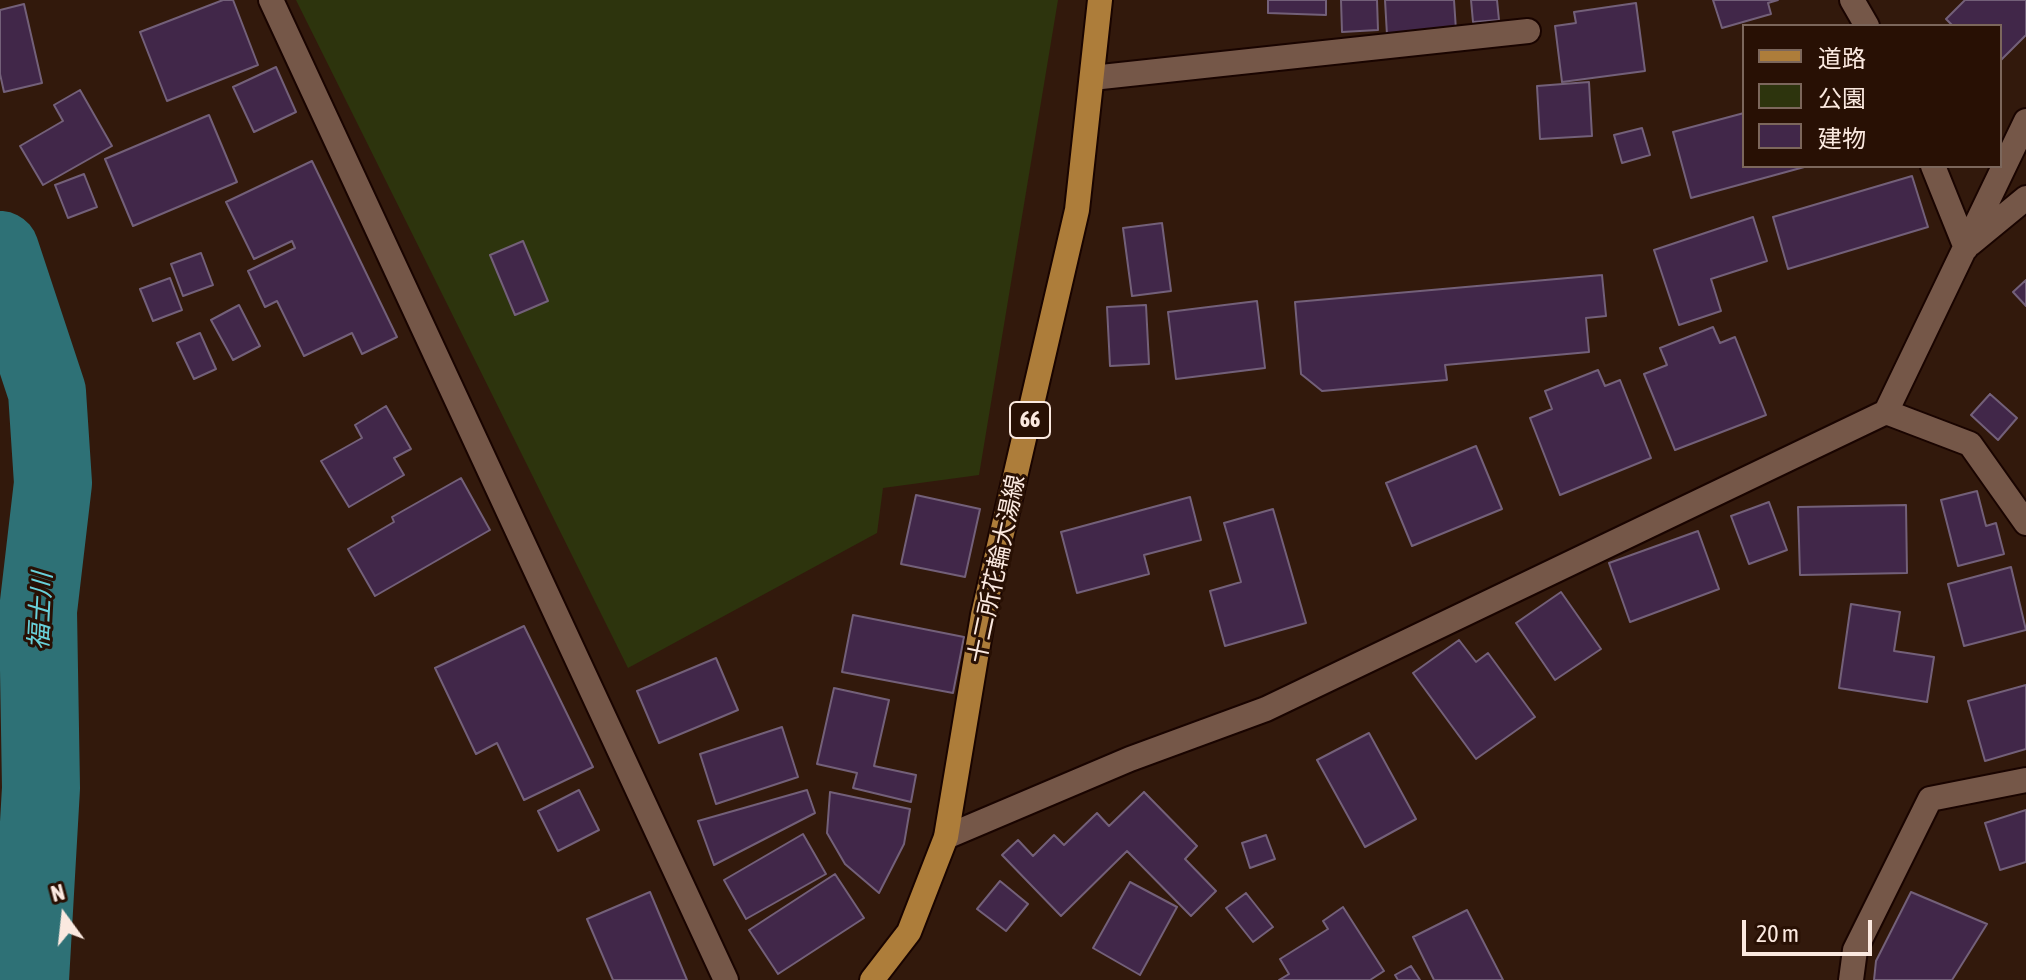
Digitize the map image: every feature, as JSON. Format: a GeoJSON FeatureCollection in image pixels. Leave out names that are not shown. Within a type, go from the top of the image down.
{"type":"FeatureCollection","features":[{"type":"Feature","properties":{"kind":"main road","name":"十二所花輪大湯線"},"geometry":{"type":"LineString","coordinates":[[872,980],[909,932],[946,837],[983,615],[1077,210],[1100,0]]}},
{"type":"Feature","properties":{"kind":"street"},"geometry":{"type":"LineString","coordinates":[[271,0],[726,980]]}},
{"type":"Feature","properties":{"kind":"street"},"geometry":{"type":"LineString","coordinates":[[1852,0],[1866,24]]}},
{"type":"Feature","properties":{"kind":"street"},"geometry":{"type":"LineString","coordinates":[[1092,78],[1528,31]]}},
{"type":"Feature","properties":{"kind":"street"},"geometry":{"type":"LineString","coordinates":[[946,837],[1130,759],[1266,709],[1886,412],[2026,121]]}},
{"type":"Feature","properties":{"kind":"street"},"geometry":{"type":"LineString","coordinates":[[1934,168],[1966,248]]}},
{"type":"Feature","properties":{"kind":"street"},"geometry":{"type":"LineString","coordinates":[[1966,248],[2026,198]]}},
{"type":"Feature","properties":{"kind":"street"},"geometry":{"type":"LineString","coordinates":[[1886,412],[1970,444],[2026,523]]}},
{"type":"Feature","properties":{"kind":"street"},"geometry":{"type":"LineString","coordinates":[[1851,980],[1855,950],[1930,799],[2026,780]]}},
{"type":"Feature","properties":{"kind":"green space"},"geometry":{"type":"Polygon","coordinates":[[[296,0],[1058,0],[979,475],[883,488],[877,533],[628,668],[296,0]]]}},
{"type":"Feature","properties":{"kind":"building"},"geometry":{"type":"Polygon","coordinates":[[[223,0],[233,0],[258,65],[167,101],[140,32],[223,0]]]}},
{"type":"Feature","properties":{"kind":"building"},"geometry":{"type":"Polygon","coordinates":[[[1268,0],[1326,0],[1326,15],[1268,13],[1268,0]]]}},
{"type":"Feature","properties":{"kind":"building"},"geometry":{"type":"Polygon","coordinates":[[[1341,0],[1377,0],[1378,30],[1342,32],[1341,0]]]}},
{"type":"Feature","properties":{"kind":"building"},"geometry":{"type":"Polygon","coordinates":[[[1385,0],[1454,0],[1456,30],[1387,35],[1385,0]]]}},
{"type":"Feature","properties":{"kind":"building"},"geometry":{"type":"Polygon","coordinates":[[[1471,0],[1497,0],[1499,20],[1473,22],[1471,0]]]}},
{"type":"Feature","properties":{"kind":"building"},"geometry":{"type":"Polygon","coordinates":[[[1713,0],[1778,0],[1768,3],[1771,14],[1722,28],[1713,0]]]}},
{"type":"Feature","properties":{"kind":"building"},"geometry":{"type":"Polygon","coordinates":[[[1965,0],[2026,0],[2026,35],[2002,59],[2002,24],[1951,24],[1946,19],[1965,0]]]}},
{"type":"Feature","properties":{"kind":"building"},"geometry":{"type":"Polygon","coordinates":[[[1636,3],[1645,71],[1562,82],[1555,26],[1576,23],[1574,12],[1636,3]]]}},
{"type":"Feature","properties":{"kind":"building"},"geometry":{"type":"Polygon","coordinates":[[[24,4],[42,83],[4,92],[0,74],[0,10],[24,4]]]}},
{"type":"Feature","properties":{"kind":"building"},"geometry":{"type":"Polygon","coordinates":[[[276,67],[296,112],[254,132],[233,87],[276,67]]]}},
{"type":"Feature","properties":{"kind":"building"},"geometry":{"type":"Polygon","coordinates":[[[1589,82],[1592,136],[1540,139],[1537,86],[1589,82]]]}},
{"type":"Feature","properties":{"kind":"building"},"geometry":{"type":"Polygon","coordinates":[[[80,90],[112,146],[43,185],[20,146],[63,121],[54,105],[80,90]]]}},
{"type":"Feature","properties":{"kind":"building"},"geometry":{"type":"Polygon","coordinates":[[[1742,114],[1742,168],[1801,168],[1691,198],[1673,132],[1742,114]]]}},
{"type":"Feature","properties":{"kind":"building"},"geometry":{"type":"Polygon","coordinates":[[[209,115],[237,182],[133,226],[105,159],[209,115]]]}},
{"type":"Feature","properties":{"kind":"building"},"geometry":{"type":"Polygon","coordinates":[[[1642,128],[1650,155],[1622,163],[1614,135],[1642,128]]]}},
{"type":"Feature","properties":{"kind":"building"},"geometry":{"type":"Polygon","coordinates":[[[312,161],[397,337],[362,354],[352,333],[304,356],[277,301],[265,307],[248,271],[295,248],[292,241],[254,259],[226,202],[312,161]]]}},
{"type":"Feature","properties":{"kind":"building"},"geometry":{"type":"Polygon","coordinates":[[[84,174],[97,207],[68,218],[55,185],[84,174]]]}},
{"type":"Feature","properties":{"kind":"building"},"geometry":{"type":"Polygon","coordinates":[[[1912,176],[1928,227],[1788,269],[1773,217],[1912,176]]]}},
{"type":"Feature","properties":{"kind":"building"},"geometry":{"type":"Polygon","coordinates":[[[1753,217],[1767,261],[1711,279],[1721,311],[1679,325],[1654,250],[1753,217]]]}},
{"type":"Feature","properties":{"kind":"building"},"geometry":{"type":"Polygon","coordinates":[[[1162,223],[1171,291],[1132,296],[1123,228],[1162,223]]]}},
{"type":"Feature","properties":{"kind":"building"},"geometry":{"type":"Polygon","coordinates":[[[523,241],[548,301],[515,315],[490,255],[523,241]]]}},
{"type":"Feature","properties":{"kind":"building"},"geometry":{"type":"Polygon","coordinates":[[[201,253],[213,285],[183,296],[171,264],[201,253]]]}},
{"type":"Feature","properties":{"kind":"building"},"geometry":{"type":"Polygon","coordinates":[[[1602,275],[1606,316],[1586,318],[1589,352],[1445,365],[1447,380],[1322,391],[1301,374],[1295,302],[1602,275]]]}},
{"type":"Feature","properties":{"kind":"building"},"geometry":{"type":"Polygon","coordinates":[[[170,278],[182,310],[153,321],[140,289],[170,278]]]}},
{"type":"Feature","properties":{"kind":"building"},"geometry":{"type":"Polygon","coordinates":[[[2026,280],[2026,306],[2013,292],[2026,280]]]}},
{"type":"Feature","properties":{"kind":"building"},"geometry":{"type":"Polygon","coordinates":[[[1257,301],[1265,368],[1176,379],[1168,312],[1257,301]]]}},
{"type":"Feature","properties":{"kind":"building"},"geometry":{"type":"Polygon","coordinates":[[[239,305],[260,346],[233,360],[211,320],[239,305]]]}},
{"type":"Feature","properties":{"kind":"building"},"geometry":{"type":"Polygon","coordinates":[[[1146,305],[1149,364],[1110,366],[1107,307],[1146,305]]]}},
{"type":"Feature","properties":{"kind":"building"},"geometry":{"type":"Polygon","coordinates":[[[1713,327],[1720,343],[1735,337],[1766,415],[1675,450],[1644,374],[1667,365],[1660,348],[1713,327]]]}},
{"type":"Feature","properties":{"kind":"building"},"geometry":{"type":"Polygon","coordinates":[[[200,333],[216,369],[194,379],[177,343],[200,333]]]}},
{"type":"Feature","properties":{"kind":"building"},"geometry":{"type":"Polygon","coordinates":[[[1598,370],[1605,386],[1620,380],[1651,458],[1560,495],[1530,418],[1552,409],[1545,391],[1598,370]]]}},
{"type":"Feature","properties":{"kind":"building"},"geometry":{"type":"Polygon","coordinates":[[[1990,394],[2017,418],[1998,440],[1971,415],[1990,394]]]}},
{"type":"Feature","properties":{"kind":"building"},"geometry":{"type":"Polygon","coordinates":[[[386,406],[411,449],[394,458],[404,475],[349,507],[321,461],[362,438],[355,425],[386,406]]]}},
{"type":"Feature","properties":{"kind":"building"},"geometry":{"type":"Polygon","coordinates":[[[1476,446],[1502,509],[1412,546],[1386,483],[1476,446]]]}},
{"type":"Feature","properties":{"kind":"building"},"geometry":{"type":"Polygon","coordinates":[[[461,478],[490,530],[375,596],[348,549],[394,522],[392,517],[461,478]]]}},
{"type":"Feature","properties":{"kind":"building"},"geometry":{"type":"Polygon","coordinates":[[[1977,491],[1986,526],[1996,523],[2004,554],[1958,566],[1941,500],[1977,491]]]}},
{"type":"Feature","properties":{"kind":"building"},"geometry":{"type":"Polygon","coordinates":[[[916,495],[980,509],[965,577],[901,564],[916,495]]]}},
{"type":"Feature","properties":{"kind":"building"},"geometry":{"type":"Polygon","coordinates":[[[1190,497],[1201,540],[1144,555],[1149,574],[1077,593],[1061,532],[1190,497]]]}},
{"type":"Feature","properties":{"kind":"building"},"geometry":{"type":"Polygon","coordinates":[[[1769,502],[1787,550],[1749,564],[1731,516],[1769,502]]]}},
{"type":"Feature","properties":{"kind":"building"},"geometry":{"type":"Polygon","coordinates":[[[1906,505],[1907,573],[1800,575],[1798,507],[1906,505]]]}},
{"type":"Feature","properties":{"kind":"building"},"geometry":{"type":"Polygon","coordinates":[[[1273,509],[1306,623],[1225,646],[1210,591],[1241,582],[1224,523],[1273,509]]]}},
{"type":"Feature","properties":{"kind":"building"},"geometry":{"type":"Polygon","coordinates":[[[1698,531],[1719,589],[1630,622],[1609,563],[1698,531]]]}},
{"type":"Feature","properties":{"kind":"building"},"geometry":{"type":"Polygon","coordinates":[[[2011,567],[2026,630],[1964,646],[1948,584],[2011,567]]]}},
{"type":"Feature","properties":{"kind":"building"},"geometry":{"type":"Polygon","coordinates":[[[1561,592],[1601,649],[1555,680],[1516,623],[1561,592]]]}},
{"type":"Feature","properties":{"kind":"building"},"geometry":{"type":"Polygon","coordinates":[[[1851,604],[1900,612],[1894,651],[1934,657],[1927,702],[1839,688],[1851,604]]]}},
{"type":"Feature","properties":{"kind":"building"},"geometry":{"type":"Polygon","coordinates":[[[853,615],[964,637],[953,693],[842,672],[853,615]]]}},
{"type":"Feature","properties":{"kind":"building"},"geometry":{"type":"Polygon","coordinates":[[[524,626],[593,767],[524,800],[497,743],[476,754],[435,668],[524,626]]]}},
{"type":"Feature","properties":{"kind":"building"},"geometry":{"type":"Polygon","coordinates":[[[1459,640],[1476,662],[1488,653],[1535,717],[1476,759],[1413,673],[1459,640]]]}},
{"type":"Feature","properties":{"kind":"building"},"geometry":{"type":"Polygon","coordinates":[[[716,658],[738,710],[659,743],[637,691],[716,658]]]}},
{"type":"Feature","properties":{"kind":"building"},"geometry":{"type":"Polygon","coordinates":[[[2026,685],[2026,749],[1985,761],[1968,701],[2026,685]]]}},
{"type":"Feature","properties":{"kind":"building"},"geometry":{"type":"Polygon","coordinates":[[[834,688],[889,700],[874,766],[916,775],[911,802],[853,788],[857,773],[817,764],[834,688]]]}},
{"type":"Feature","properties":{"kind":"building"},"geometry":{"type":"Polygon","coordinates":[[[782,727],[798,777],[716,804],[700,754],[782,727]]]}},
{"type":"Feature","properties":{"kind":"building"},"geometry":{"type":"Polygon","coordinates":[[[1369,733],[1416,819],[1365,847],[1317,760],[1369,733]]]}},
{"type":"Feature","properties":{"kind":"building"},"geometry":{"type":"Polygon","coordinates":[[[579,790],[599,830],[558,851],[538,811],[579,790]]]}},
{"type":"Feature","properties":{"kind":"building"},"geometry":{"type":"Polygon","coordinates":[[[807,790],[815,813],[714,865],[698,821],[807,790]]]}},
{"type":"Feature","properties":{"kind":"building"},"geometry":{"type":"Polygon","coordinates":[[[830,792],[910,809],[904,844],[879,893],[845,864],[827,833],[830,792]]]}},
{"type":"Feature","properties":{"kind":"building"},"geometry":{"type":"Polygon","coordinates":[[[1144,792],[1197,846],[1185,859],[1216,891],[1191,916],[1127,851],[1061,916],[1002,855],[1018,840],[1033,856],[1054,835],[1064,845],[1097,813],[1109,826],[1144,792]]]}},
{"type":"Feature","properties":{"kind":"building"},"geometry":{"type":"Polygon","coordinates":[[[2026,810],[2026,862],[2000,870],[1985,823],[2026,810]]]}},
{"type":"Feature","properties":{"kind":"building"},"geometry":{"type":"Polygon","coordinates":[[[803,834],[826,874],[746,919],[724,880],[803,834]]]}},
{"type":"Feature","properties":{"kind":"building"},"geometry":{"type":"Polygon","coordinates":[[[1266,835],[1275,859],[1250,868],[1242,843],[1266,835]]]}},
{"type":"Feature","properties":{"kind":"building"},"geometry":{"type":"Polygon","coordinates":[[[835,874],[864,918],[778,974],[749,930],[835,874]]]}},
{"type":"Feature","properties":{"kind":"building"},"geometry":{"type":"Polygon","coordinates":[[[1000,881],[1028,904],[1006,931],[977,909],[1000,881]]]}},
{"type":"Feature","properties":{"kind":"building"},"geometry":{"type":"Polygon","coordinates":[[[1130,882],[1177,907],[1140,975],[1093,948],[1130,882]]]}},
{"type":"Feature","properties":{"kind":"building"},"geometry":{"type":"Polygon","coordinates":[[[650,892],[687,980],[613,980],[587,919],[650,892]]]}},
{"type":"Feature","properties":{"kind":"building"},"geometry":{"type":"Polygon","coordinates":[[[1911,892],[1987,924],[1952,980],[1874,980],[1876,961],[1911,892]]]}},
{"type":"Feature","properties":{"kind":"building"},"geometry":{"type":"Polygon","coordinates":[[[1246,893],[1273,927],[1253,942],[1226,908],[1246,893]]]}},
{"type":"Feature","properties":{"kind":"building"},"geometry":{"type":"Polygon","coordinates":[[[1343,907],[1384,971],[1370,980],[1279,980],[1289,974],[1280,959],[1328,929],[1323,921],[1343,907]]]}},
{"type":"Feature","properties":{"kind":"building"},"geometry":{"type":"Polygon","coordinates":[[[1467,910],[1503,980],[1434,980],[1413,937],[1467,910]]]}},
{"type":"Feature","properties":{"kind":"building"},"geometry":{"type":"Polygon","coordinates":[[[1411,966],[1420,980],[1398,980],[1395,975],[1411,966]]]}},
{"type":"Feature","properties":{"kind":"waterway","name":"福士川"},"geometry":{"type":"LineString","coordinates":[[0,250],[47,392],[53,483],[38,611],[41,788],[30,980]]}}]}
